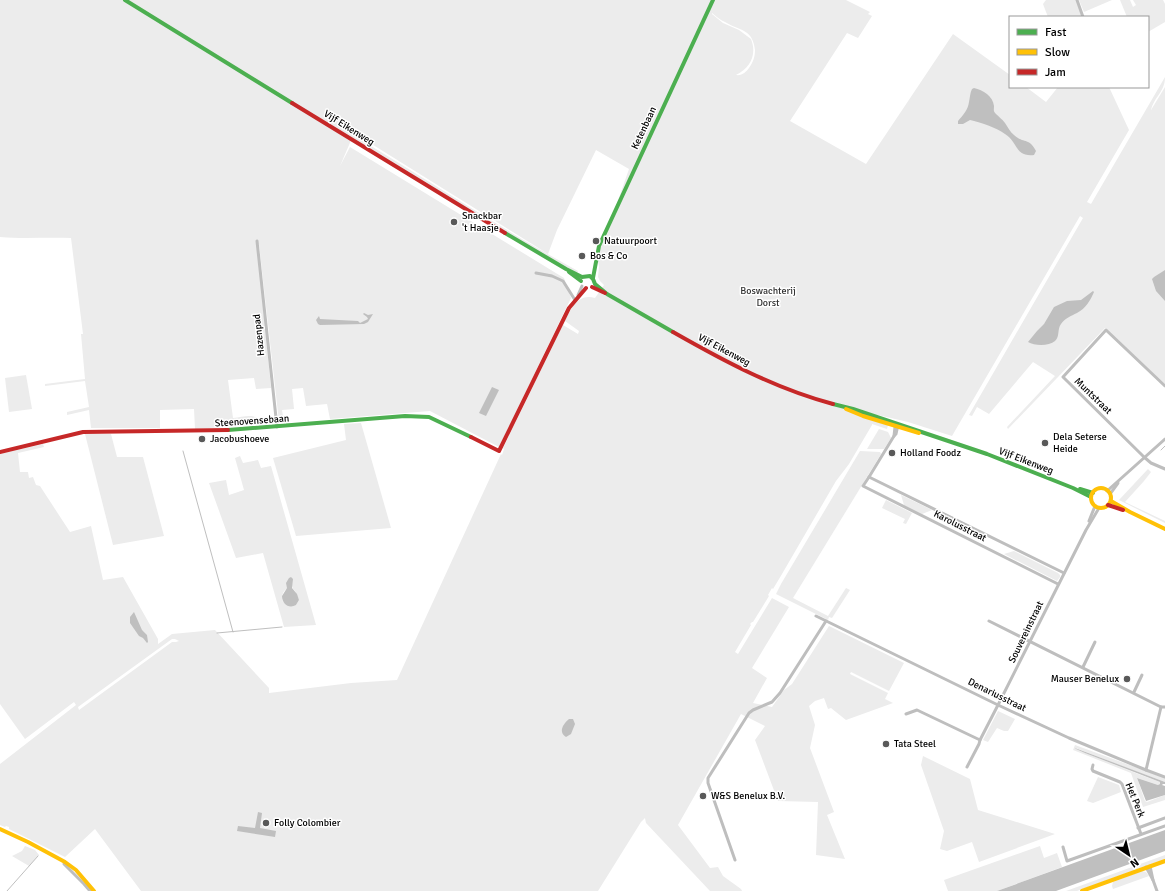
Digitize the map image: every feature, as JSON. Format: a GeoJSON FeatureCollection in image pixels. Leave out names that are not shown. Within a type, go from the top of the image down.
{"type":"FeatureCollection","features":[{"type":"Feature","properties":{"kind":"main road","name":"Vijf Eikenweg"},"geometry":{"type":"LineString","coordinates":[[125,0],[503,232],[566,269],[590,278],[607,294]]}},
{"type":"Feature","properties":{"kind":"main road","name":"Ketenbaan"},"geometry":{"type":"LineString","coordinates":[[590,278],[596,271],[597,251],[600,244],[713,0]]}},
{"type":"Feature","properties":{"kind":"main road","name":"Vijf Eikenweg"},"geometry":{"type":"LineString","coordinates":[[566,269],[583,285]]}},
{"type":"Feature","properties":{"kind":"main road"},"geometry":{"type":"LineString","coordinates":[[576,299],[583,285],[590,278]]}},
{"type":"Feature","properties":{"kind":"main road"},"geometry":{"type":"LineString","coordinates":[[583,285],[592,287],[590,278]]}},
{"type":"Feature","properties":{"kind":"main road","name":"Vijf Eikenweg"},"geometry":{"type":"LineString","coordinates":[[592,287],[607,294],[703,349],[750,373],[790,390],[853,409],[897,426],[927,434],[987,454],[1092,495]]}},
{"type":"Feature","properties":{"kind":"main road","name":"Steenovensebaan"},"geometry":{"type":"LineString","coordinates":[[0,452],[83,432],[197,432],[405,416],[422,416],[430,418],[499,451],[569,308],[576,299]]}},
{"type":"Feature","properties":{"kind":"main road"},"geometry":{"type":"LineString","coordinates":[[1100,489],[1108,492],[1110,503],[1104,508],[1097,507],[1092,502],[1092,495],[1100,489]]}},
{"type":"Feature","properties":{"kind":"main road"},"geometry":{"type":"LineString","coordinates":[[1110,503],[1165,529]]}},
{"type":"Feature","properties":{"kind":"main road"},"geometry":{"type":"LineString","coordinates":[[0,829],[65,862],[76,870],[94,891]]}},
{"type":"Feature","properties":{"kind":"main road"},"geometry":{"type":"LineString","coordinates":[[1082,891],[1165,861]]}},
{"type":"Feature","properties":{"kind":"street"},"geometry":{"type":"LineString","coordinates":[[1076,0],[1083,16]]}},
{"type":"Feature","properties":{"kind":"street","name":"Hazenpad"},"geometry":{"type":"LineString","coordinates":[[257,240],[277,427]]}},
{"type":"Feature","properties":{"kind":"street"},"geometry":{"type":"LineString","coordinates":[[536,273],[563,280],[576,299]]}},
{"type":"Feature","properties":{"kind":"street","name":"Muntstraat"},"geometry":{"type":"LineString","coordinates":[[1144,457],[1062,377],[1106,330],[1165,386]]}},
{"type":"Feature","properties":{"kind":"street"},"geometry":{"type":"LineString","coordinates":[[869,477],[894,436],[897,426]]}},
{"type":"Feature","properties":{"kind":"street"},"geometry":{"type":"LineString","coordinates":[[1108,492],[1165,438]]}},
{"type":"Feature","properties":{"kind":"street"},"geometry":{"type":"LineString","coordinates":[[1144,457],[1165,469]]}},
{"type":"Feature","properties":{"kind":"street","name":"Karolusstraat"},"geometry":{"type":"LineString","coordinates":[[1058,584],[863,486],[869,477],[1064,573]]}},
{"type":"Feature","properties":{"kind":"street","name":"Souvereinstraat"},"geometry":{"type":"LineString","coordinates":[[967,767],[1097,507]]}},
{"type":"Feature","properties":{"kind":"street","name":"Denariusstraat"},"geometry":{"type":"LineString","coordinates":[[816,616],[1069,738],[1165,777]]}},
{"type":"Feature","properties":{"kind":"street"},"geometry":{"type":"LineString","coordinates":[[735,860],[708,783],[708,778],[749,713],[769,704],[774,700],[826,621]]}},
{"type":"Feature","properties":{"kind":"street"},"geometry":{"type":"LineString","coordinates":[[989,621],[1163,707],[1146,770]]}},
{"type":"Feature","properties":{"kind":"street"},"geometry":{"type":"LineString","coordinates":[[1083,667],[1095,642]]}},
{"type":"Feature","properties":{"kind":"street"},"geometry":{"type":"LineString","coordinates":[[1134,692],[1142,675]]}},
{"type":"Feature","properties":{"kind":"street"},"geometry":{"type":"LineString","coordinates":[[906,714],[917,710],[980,740]]}},
{"type":"Feature","properties":{"kind":"street","name":"Het Perk"},"geometry":{"type":"LineString","coordinates":[[1093,765],[1093,771],[1122,784],[1141,834]]}},
{"type":"Feature","properties":{"kind":"street"},"geometry":{"type":"LineString","coordinates":[[1138,828],[1165,818]]}},
{"type":"Feature","properties":{"kind":"street"},"geometry":{"type":"LineString","coordinates":[[1062,847],[1067,861],[1165,826]]}},
{"type":"Feature","properties":{"kind":"street"},"geometry":{"type":"LineString","coordinates":[[65,862],[64,864],[90,891]]}},
{"type":"Feature","properties":{"kind":"street"},"geometry":{"type":"LineString","coordinates":[[1148,867],[1157,891]]}},
{"type":"Feature","properties":{"kind":"green space","name":"Boswachterij Dorst"},"geometry":{"type":"Polygon","coordinates":[[[0,0],[846,0],[870,12],[868,14],[872,16],[858,38],[847,33],[790,121],[866,164],[953,34],[1009,74],[1009,88],[1027,88],[1046,102],[1057,88],[1109,88],[1129,130],[1087,202],[1091,204],[1165,77],[1163,87],[1154,101],[1151,110],[1165,87],[1165,384],[1105,328],[1008,429],[1007,427],[1055,376],[1033,362],[989,414],[977,407],[972,416],[969,415],[1083,218],[1080,216],[952,436],[908,422],[878,415],[874,421],[888,425],[887,429],[872,424],[849,464],[836,481],[773,589],[772,588],[768,595],[769,596],[753,622],[750,624],[751,625],[735,652],[738,654],[772,598],[789,607],[752,668],[767,678],[753,703],[772,707],[784,690],[792,684],[829,626],[904,663],[889,691],[851,672],[850,674],[888,693],[885,699],[893,703],[846,720],[831,708],[828,709],[824,698],[815,701],[809,706],[815,725],[810,748],[834,812],[827,815],[845,859],[816,855],[818,802],[778,801],[755,740],[765,726],[741,714],[678,825],[710,868],[718,867],[723,876],[742,891],[710,891],[646,823],[645,818],[598,891],[141,891],[95,829],[65,857],[9,829],[9,827],[0,825],[0,764],[76,705],[74,702],[25,739],[0,704],[0,454],[43,444],[44,447],[18,453],[20,472],[28,472],[29,478],[33,477],[36,485],[40,486],[70,532],[91,526],[103,580],[123,577],[158,639],[158,644],[172,634],[215,630],[269,688],[269,693],[351,683],[397,680],[501,454],[502,455],[503,448],[563,325],[578,334],[579,331],[565,321],[567,316],[576,303],[580,300],[589,297],[595,298],[604,285],[598,277],[599,251],[629,169],[596,150],[557,230],[548,254],[354,133],[353,135],[549,255],[578,271],[577,273],[536,250],[352,138],[340,166],[350,147],[564,278],[571,298],[499,447],[430,411],[330,419],[327,404],[306,406],[303,388],[292,389],[294,409],[282,410],[284,422],[279,422],[259,244],[257,244],[271,388],[256,389],[254,378],[228,380],[233,418],[250,416],[257,418],[263,424],[195,429],[194,409],[160,410],[160,428],[91,428],[89,410],[67,415],[67,412],[89,407],[85,381],[45,386],[45,384],[85,379],[81,334],[83,334],[71,238],[0,237],[0,0]],[[712,13],[723,23],[739,30],[751,39],[753,45],[753,55],[751,60],[746,69],[736,75],[742,74],[753,62],[755,50],[752,38],[749,34],[720,19],[712,13]],[[172,639],[78,707],[79,710],[172,642],[179,641],[172,639]]]}},
{"type":"Feature","properties":{"kind":"green space"},"geometry":{"type":"Polygon","coordinates":[[[1046,0],[1076,0],[1082,16],[1048,16],[1043,4],[1046,0]]]}},
{"type":"Feature","properties":{"kind":"green space"},"geometry":{"type":"Polygon","coordinates":[[[1079,0],[1112,0],[1084,12],[1079,0]]]}},
{"type":"Feature","properties":{"kind":"green space"},"geometry":{"type":"Polygon","coordinates":[[[1120,0],[1130,0],[1133,7],[1136,5],[1133,0],[1163,0],[1165,4],[1165,22],[1149,31],[1149,16],[1127,16],[1120,0]]]}},
{"type":"Feature","properties":{"kind":"green space"},"geometry":{"type":"Polygon","coordinates":[[[26,375],[32,409],[9,412],[5,378],[26,375]]]}},
{"type":"Feature","properties":{"kind":"green space"},"geometry":{"type":"Polygon","coordinates":[[[361,423],[391,528],[296,536],[273,458],[346,440],[344,424],[361,423]]]}},
{"type":"Feature","properties":{"kind":"green space"},"geometry":{"type":"Polygon","coordinates":[[[879,429],[888,432],[891,438],[884,449],[867,449],[879,429]]]}},
{"type":"Feature","properties":{"kind":"green space"},"geometry":{"type":"Polygon","coordinates":[[[85,434],[111,434],[117,457],[143,457],[164,536],[113,545],[85,434]]]}},
{"type":"Feature","properties":{"kind":"green space"},"geometry":{"type":"Polygon","coordinates":[[[860,451],[880,452],[881,454],[793,598],[828,616],[846,588],[850,590],[832,618],[829,617],[828,620],[776,594],[860,451]]]}},
{"type":"Feature","properties":{"kind":"green space"},"geometry":{"type":"Polygon","coordinates":[[[240,456],[243,463],[258,460],[261,468],[271,466],[316,625],[284,627],[263,553],[236,558],[209,483],[226,480],[229,495],[244,490],[235,458],[240,456]],[[292,586],[287,588],[282,596],[283,602],[296,605],[299,600],[292,586]]]}},
{"type":"Feature","properties":{"kind":"green space"},"geometry":{"type":"Polygon","coordinates":[[[1148,469],[1151,472],[1125,502],[1165,521],[1165,523],[1119,500],[1148,469]]]}},
{"type":"Feature","properties":{"kind":"green space"},"geometry":{"type":"Polygon","coordinates":[[[901,495],[932,510],[922,514],[904,505],[901,495]]]}},
{"type":"Feature","properties":{"kind":"green space"},"geometry":{"type":"Polygon","coordinates":[[[886,500],[912,513],[906,524],[903,523],[905,519],[882,508],[886,500]]]}},
{"type":"Feature","properties":{"kind":"green space"},"geometry":{"type":"Polygon","coordinates":[[[1014,551],[1058,573],[1060,577],[1057,581],[1004,554],[1014,551]]]}},
{"type":"Feature","properties":{"kind":"green space"},"geometry":{"type":"Polygon","coordinates":[[[998,711],[1015,719],[1008,731],[997,728],[988,742],[983,740],[998,711]]]}},
{"type":"Feature","properties":{"kind":"green space"},"geometry":{"type":"Polygon","coordinates":[[[1075,745],[1165,778],[1165,782],[1076,748],[1160,782],[1158,785],[1137,778],[1145,801],[1147,802],[1165,795],[1165,800],[1143,807],[1131,773],[1073,750],[1075,745]]]}},
{"type":"Feature","properties":{"kind":"green space"},"geometry":{"type":"Polygon","coordinates":[[[923,756],[970,779],[978,810],[1055,834],[979,862],[972,842],[947,851],[940,849],[944,831],[921,765],[923,756]]]}},
{"type":"Feature","properties":{"kind":"green space"},"geometry":{"type":"Polygon","coordinates":[[[1098,777],[1119,785],[1121,792],[1093,803],[1087,801],[1098,777]]]}},
{"type":"Feature","properties":{"kind":"green space"},"geometry":{"type":"Polygon","coordinates":[[[25,846],[35,850],[39,855],[29,866],[12,856],[22,851],[25,846]]]}},
{"type":"Feature","properties":{"kind":"green space"},"geometry":{"type":"Polygon","coordinates":[[[1040,846],[1044,858],[1057,853],[1062,867],[997,891],[948,891],[944,880],[1040,846]]]}},
{"type":"Feature","properties":{"kind":"green space"},"geometry":{"type":"Polygon","coordinates":[[[1165,855],[1165,859],[1077,891],[1066,891],[1165,855]]]}},
{"type":"Feature","properties":{"kind":"green space"},"geometry":{"type":"Polygon","coordinates":[[[1142,871],[1146,872],[1149,876],[1113,889],[1113,882],[1142,871]]]}},
{"type":"Feature","properties":{"kind":"shaded area"},"geometry":{"type":"Polygon","coordinates":[[[974,88],[981,90],[990,96],[995,113],[1013,134],[1031,144],[1036,151],[1034,155],[1023,154],[1009,137],[1002,132],[979,122],[970,120],[963,124],[958,124],[958,121],[968,108],[971,92],[974,88]]]}},
{"type":"Feature","properties":{"kind":"shaded area"},"geometry":{"type":"Polygon","coordinates":[[[1165,270],[1165,301],[1156,291],[1152,279],[1165,270]]]}},
{"type":"Feature","properties":{"kind":"shaded area"},"geometry":{"type":"Polygon","coordinates":[[[1093,291],[1094,292],[1085,307],[1061,324],[1057,339],[1055,341],[1042,345],[1028,342],[1044,324],[1054,307],[1067,301],[1081,300],[1093,291]]]}},
{"type":"Feature","properties":{"kind":"shaded area"},"geometry":{"type":"Polygon","coordinates":[[[363,314],[368,315],[373,314],[368,322],[364,324],[320,325],[316,320],[319,316],[320,319],[358,321],[360,323],[368,319],[363,314]]]}},
{"type":"Feature","properties":{"kind":"shaded area"},"geometry":{"type":"Polygon","coordinates":[[[492,387],[499,390],[486,416],[479,413],[492,387]]]}},
{"type":"Feature","properties":{"kind":"shaded area"},"geometry":{"type":"Polygon","coordinates":[[[291,577],[293,579],[292,588],[297,594],[299,600],[296,605],[288,606],[283,601],[282,596],[287,588],[286,583],[291,577]]]}},
{"type":"Feature","properties":{"kind":"shaded area"},"geometry":{"type":"Polygon","coordinates":[[[134,612],[142,630],[147,635],[147,643],[139,636],[130,623],[130,617],[134,612]]]}},
{"type":"Feature","properties":{"kind":"shaded area"},"geometry":{"type":"Polygon","coordinates":[[[569,719],[573,719],[575,724],[571,734],[566,737],[562,733],[562,728],[569,719]]]}},
{"type":"Feature","properties":{"kind":"shaded area"},"geometry":{"type":"Polygon","coordinates":[[[1075,748],[1165,782],[1165,784],[1162,785],[1165,786],[1165,795],[1146,801],[1137,778],[1158,785],[1160,782],[1075,748]]]}},
{"type":"Feature","properties":{"kind":"shaded area"},"geometry":{"type":"Polygon","coordinates":[[[258,812],[262,813],[260,828],[276,831],[275,837],[237,831],[238,826],[255,828],[258,812]]]}},
{"type":"Feature","properties":{"kind":"shaded area"},"geometry":{"type":"Polygon","coordinates":[[[1165,830],[1165,851],[1056,891],[997,891],[1165,830]]]}},
{"type":"Feature","properties":{"kind":"waterway"},"geometry":{"type":"LineString","coordinates":[[1161,450],[1165,446]]}},
{"type":"Feature","properties":{"kind":"waterway"},"geometry":{"type":"LineString","coordinates":[[183,451],[233,632]]}},
{"type":"Feature","properties":{"kind":"waterway"},"geometry":{"type":"LineString","coordinates":[[217,633],[282,627]]}},
{"type":"Feature","properties":{"kind":"waterway"},"geometry":{"type":"LineString","coordinates":[[7,891],[38,856]]}},
{"type":"Feature","properties":{"kind":"traffic: fast"},"geometry":{"type":"LineString","coordinates":[[125,0],[292,103]]}},
{"type":"Feature","properties":{"kind":"traffic: fast"},"geometry":{"type":"LineString","coordinates":[[593,278],[599,246],[713,0]]}},
{"type":"Feature","properties":{"kind":"traffic: fast"},"geometry":{"type":"LineString","coordinates":[[505,233],[566,269],[582,277],[590,276],[595,284],[607,294],[673,332]]}},
{"type":"Feature","properties":{"kind":"traffic: fast"},"geometry":{"type":"LineString","coordinates":[[569,272],[581,281]]}},
{"type":"Feature","properties":{"kind":"traffic: fast"},"geometry":{"type":"LineString","coordinates":[[833,404],[853,409],[987,454],[1073,488],[1091,497]]}},
{"type":"Feature","properties":{"kind":"traffic: fast"},"geometry":{"type":"LineString","coordinates":[[228,430],[405,416],[429,417],[471,437]]}},
{"type":"Feature","properties":{"kind":"traffic: fast"},"geometry":{"type":"LineString","coordinates":[[1080,489],[1093,493]]}},
{"type":"Feature","properties":{"kind":"traffic: slow"},"geometry":{"type":"LineString","coordinates":[[846,409],[863,416],[919,433]]}},
{"type":"Feature","properties":{"kind":"traffic: slow"},"geometry":{"type":"LineString","coordinates":[[1101,488],[1108,491],[1111,498],[1108,505],[1101,508],[1094,505],[1091,498],[1094,491],[1101,488]]}},
{"type":"Feature","properties":{"kind":"traffic: slow"},"geometry":{"type":"LineString","coordinates":[[1111,501],[1165,529]]}},
{"type":"Feature","properties":{"kind":"traffic: slow"},"geometry":{"type":"LineString","coordinates":[[0,829],[65,862],[76,870],[94,891]]}},
{"type":"Feature","properties":{"kind":"traffic: slow"},"geometry":{"type":"LineString","coordinates":[[1082,891],[1165,861]]}},
{"type":"Feature","properties":{"kind":"traffic: jam"},"geometry":{"type":"LineString","coordinates":[[292,103],[505,233]]}},
{"type":"Feature","properties":{"kind":"traffic: jam"},"geometry":{"type":"LineString","coordinates":[[592,287],[605,293]]}},
{"type":"Feature","properties":{"kind":"traffic: jam"},"geometry":{"type":"LineString","coordinates":[[471,437],[499,451],[569,308],[586,288]]}},
{"type":"Feature","properties":{"kind":"traffic: jam"},"geometry":{"type":"LineString","coordinates":[[673,332],[731,364],[791,390],[833,404]]}},
{"type":"Feature","properties":{"kind":"traffic: jam"},"geometry":{"type":"LineString","coordinates":[[0,452],[83,432],[228,430]]}},
{"type":"Feature","properties":{"kind":"traffic: jam"},"geometry":{"type":"LineString","coordinates":[[1108,505],[1123,510]]}},
{"type":"Feature","properties":{"kind":"place","name":"Snackbar 't Haasje"},"geometry":{"type":"Point","coordinates":[454,222]}},
{"type":"Feature","properties":{"kind":"place","name":"Natuurpoort"},"geometry":{"type":"Point","coordinates":[596,241]}},
{"type":"Feature","properties":{"kind":"place","name":"Bos & Co"},"geometry":{"type":"Point","coordinates":[582,256]}},
{"type":"Feature","properties":{"kind":"place","name":"Jacobushoeve"},"geometry":{"type":"Point","coordinates":[202,439]}},
{"type":"Feature","properties":{"kind":"place","name":"Dela Seterse Heide"},"geometry":{"type":"Point","coordinates":[1045,443]}},
{"type":"Feature","properties":{"kind":"place","name":"Holland Foodz"},"geometry":{"type":"Point","coordinates":[892,453]}},
{"type":"Feature","properties":{"kind":"place","name":"Mauser Benelux"},"geometry":{"type":"Point","coordinates":[1127,679]}},
{"type":"Feature","properties":{"kind":"place","name":"Tata Steel"},"geometry":{"type":"Point","coordinates":[886,744]}},
{"type":"Feature","properties":{"kind":"place","name":"W&S Benelux B.V."},"geometry":{"type":"Point","coordinates":[703,796]}},
{"type":"Feature","properties":{"kind":"place","name":"Folly Colombier"},"geometry":{"type":"Point","coordinates":[266,823]}}]}
